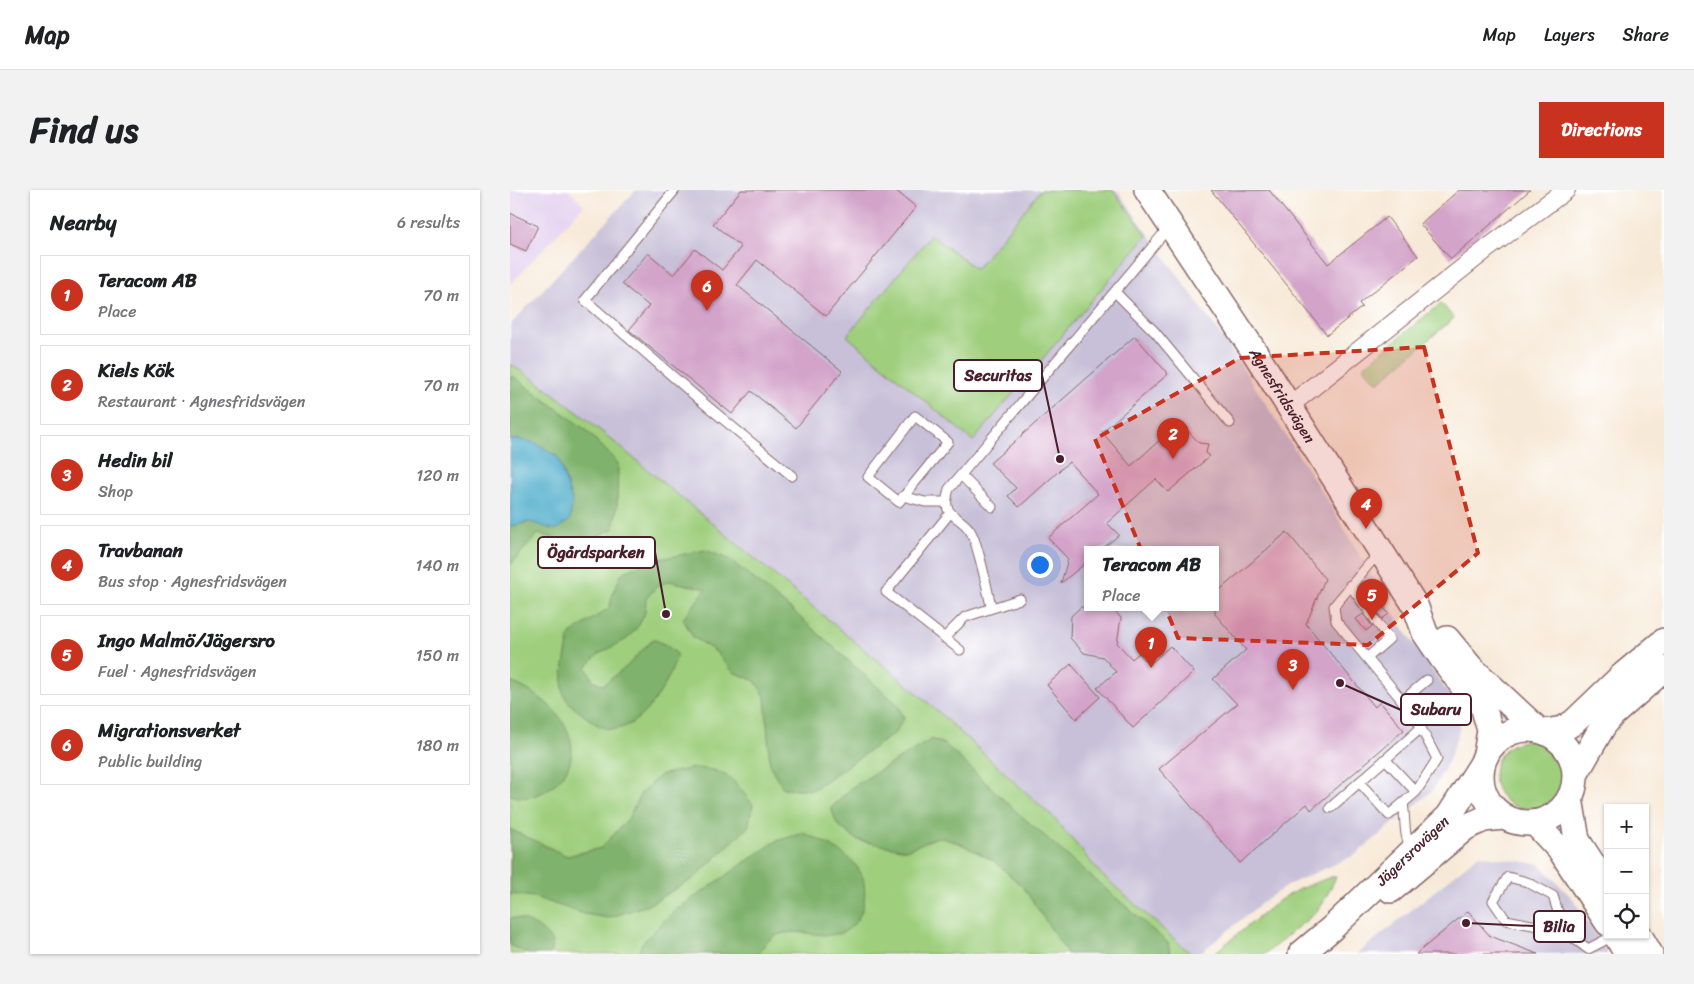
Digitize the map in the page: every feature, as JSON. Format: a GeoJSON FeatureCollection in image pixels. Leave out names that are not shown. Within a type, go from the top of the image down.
{"type":"FeatureCollection","features":[{"type":"Feature","properties":{"kind":"main road","name":"Agnesfridsvägen"},"geometry":{"type":"LineString","coordinates":[[1147,190],[1289,406],[1415,605],[1426,633],[1442,658],[1468,693],[1483,706],[1490,730],[1484,760]]}},
{"type":"Feature","properties":{"kind":"main road","name":"Agnesfridsvägen"},"geometry":{"type":"LineString","coordinates":[[1415,605],[1434,623],[1471,668],[1541,731]]}},
{"type":"Feature","properties":{"kind":"main road"},"geometry":{"type":"LineString","coordinates":[[1541,731],[1557,738],[1566,748],[1573,760],[1576,782],[1570,798],[1559,812],[1535,823],[1513,821],[1503,817],[1495,810],[1484,794],[1481,774],[1484,760],[1492,745],[1513,731],[1541,731],[1563,728],[1574,722],[1664,641]]}},
{"type":"Feature","properties":{"kind":"main road"},"geometry":{"type":"LineString","coordinates":[[1576,773],[1603,726],[1612,715],[1664,669]]}},
{"type":"Feature","properties":{"kind":"main road","name":"Jägersrovägen"},"geometry":{"type":"LineString","coordinates":[[1301,954],[1332,928],[1448,816],[1484,760]]}},
{"type":"Feature","properties":{"kind":"main road"},"geometry":{"type":"LineString","coordinates":[[1570,798],[1577,840],[1604,882]]}},
{"type":"Feature","properties":{"kind":"main road","name":"Jägersrovägen"},"geometry":{"type":"LineString","coordinates":[[1332,928],[1383,898],[1466,827],[1484,819],[1503,817]]}},
{"type":"Feature","properties":{"kind":"main road"},"geometry":{"type":"LineString","coordinates":[[1535,823],[1561,851],[1604,917]]}},
{"type":"Feature","properties":{"kind":"main road"},"geometry":{"type":"LineString","coordinates":[[1618,939],[1627,954]]}},
{"type":"Feature","properties":{"kind":"main road"},"geometry":{"type":"LineString","coordinates":[[1641,939],[1650,954]]}},
{"type":"Feature","properties":{"kind":"street"},"geometry":{"type":"LineString","coordinates":[[1289,406],[1488,248],[1566,190]]}},
{"type":"Feature","properties":{"kind":"lane"},"geometry":{"type":"LineString","coordinates":[[675,190],[585,300],[700,400],[792,476]]}},
{"type":"Feature","properties":{"kind":"lane"},"geometry":{"type":"LineString","coordinates":[[991,606],[969,529],[950,513],[946,502],[949,489],[1171,225]]}},
{"type":"Feature","properties":{"kind":"lane"},"geometry":{"type":"LineString","coordinates":[[1115,292],[1155,332],[1230,423]]}},
{"type":"Feature","properties":{"kind":"lane"},"geometry":{"type":"LineString","coordinates":[[915,416],[948,442],[904,496],[899,502],[868,477],[915,416]]}},
{"type":"Feature","properties":{"kind":"lane"},"geometry":{"type":"LineString","coordinates":[[961,475],[992,507]]}},
{"type":"Feature","properties":{"kind":"lane"},"geometry":{"type":"LineString","coordinates":[[904,496],[925,502],[946,502]]}},
{"type":"Feature","properties":{"kind":"lane"},"geometry":{"type":"LineString","coordinates":[[950,513],[886,592],[960,650]]}},
{"type":"Feature","properties":{"kind":"lane"},"geometry":{"type":"LineString","coordinates":[[1358,782],[1389,815],[1416,792],[1437,758],[1416,717],[1336,621],[1334,606],[1370,563],[1382,554]]}},
{"type":"Feature","properties":{"kind":"lane"},"geometry":{"type":"LineString","coordinates":[[1350,585],[1389,639],[1367,658]]}},
{"type":"Feature","properties":{"kind":"lane"},"geometry":{"type":"LineString","coordinates":[[944,638],[965,617],[991,606],[1020,598]]}},
{"type":"Feature","properties":{"kind":"lane"},"geometry":{"type":"LineString","coordinates":[[1402,701],[1427,680]]}},
{"type":"Feature","properties":{"kind":"lane"},"geometry":{"type":"LineString","coordinates":[[1330,808],[1421,728]]}},
{"type":"Feature","properties":{"kind":"lane"},"geometry":{"type":"LineString","coordinates":[[1385,759],[1416,792]]}},
{"type":"Feature","properties":{"kind":"lane"},"geometry":{"type":"LineString","coordinates":[[1403,803],[1406,821],[1404,837],[1411,850]]}},
{"type":"Feature","properties":{"kind":"lane"},"geometry":{"type":"LineString","coordinates":[[1564,931],[1553,896],[1527,882],[1508,877],[1493,901],[1506,920],[1564,931],[1588,952],[1609,939]]}},
{"type":"Feature","properties":{"kind":"highlighted area"},"geometry":{"type":"Polygon","coordinates":[[[1424,347],[1478,553],[1368,645],[1178,638],[1095,439],[1240,358],[1424,347]]]}},
{"type":"Feature","properties":{"kind":"shaded area"},"geometry":{"type":"Polygon","coordinates":[[[510,190],[568,190],[584,205],[510,285],[510,190]]]}},
{"type":"Feature","properties":{"kind":"shaded area"},"geometry":{"type":"Polygon","coordinates":[[[636,190],[1117,190],[1230,348],[1329,503],[1399,622],[1459,709],[1460,728],[1449,760],[1432,791],[1355,855],[1290,884],[1268,898],[1199,954],[1191,954],[1101,874],[1054,818],[924,699],[590,422],[537,381],[510,364],[510,325],[636,190]]]}},
{"type":"Feature","properties":{"kind":"shaded area"},"geometry":{"type":"Polygon","coordinates":[[[1479,855],[1539,864],[1573,899],[1608,954],[1357,954],[1479,855]]]}},
{"type":"Feature","properties":{"kind":"green space"},"geometry":{"type":"Polygon","coordinates":[[[1041,190],[1113,190],[1147,235],[973,441],[847,336],[931,235],[976,269],[1041,190]]]}},
{"type":"Feature","properties":{"kind":"green space"},"geometry":{"type":"Polygon","coordinates":[[[1441,303],[1454,318],[1378,383],[1363,367],[1441,303]]]}},
{"type":"Feature","properties":{"kind":"green space"},"geometry":{"type":"Polygon","coordinates":[[[510,364],[537,381],[590,422],[924,699],[1054,818],[1101,874],[1191,954],[510,954],[510,526],[530,522],[556,530],[572,501],[564,481],[517,439],[510,440],[510,364]]]}},
{"type":"Feature","properties":{"kind":"green space"},"geometry":{"type":"Polygon","coordinates":[[[510,377],[514,377],[586,430],[618,463],[617,507],[613,529],[571,548],[559,546],[553,538],[538,534],[510,565],[510,526],[530,522],[556,530],[572,501],[558,457],[517,439],[510,440],[510,377]]]}},
{"type":"Feature","properties":{"kind":"green space"},"geometry":{"type":"Polygon","coordinates":[[[705,550],[729,559],[793,611],[898,705],[904,718],[895,733],[812,790],[783,788],[770,766],[765,696],[755,681],[733,672],[716,652],[693,637],[683,619],[706,589],[669,581],[656,587],[646,599],[645,613],[639,625],[627,639],[599,654],[586,667],[593,680],[603,685],[626,667],[653,639],[666,645],[677,654],[669,677],[653,702],[643,714],[632,722],[621,728],[609,729],[603,728],[574,707],[564,695],[562,682],[570,634],[609,608],[614,590],[622,573],[649,561],[705,550]]]}},
{"type":"Feature","properties":{"kind":"green space"},"geometry":{"type":"Polygon","coordinates":[[[510,682],[543,700],[557,713],[566,728],[571,744],[571,760],[563,775],[547,790],[529,797],[510,795],[510,682]]]}},
{"type":"Feature","properties":{"kind":"green space"},"geometry":{"type":"Polygon","coordinates":[[[932,739],[946,745],[1018,813],[1168,943],[1170,954],[1068,954],[1023,887],[994,861],[959,843],[938,837],[906,850],[857,840],[837,824],[831,808],[852,787],[932,739]]]}},
{"type":"Feature","properties":{"kind":"green space"},"geometry":{"type":"Polygon","coordinates":[[[1528,741],[1541,744],[1552,751],[1559,762],[1562,775],[1559,788],[1552,799],[1541,806],[1528,809],[1515,806],[1504,799],[1497,788],[1494,775],[1497,762],[1504,751],[1515,744],[1528,741]]]}},
{"type":"Feature","properties":{"kind":"green space"},"geometry":{"type":"Polygon","coordinates":[[[693,768],[722,773],[729,777],[753,805],[748,827],[694,878],[648,905],[608,918],[584,914],[534,897],[510,894],[510,829],[567,856],[601,848],[628,819],[641,793],[660,775],[693,768]]]}},
{"type":"Feature","properties":{"kind":"green space"},"geometry":{"type":"Polygon","coordinates":[[[803,833],[838,850],[859,870],[864,883],[864,902],[860,915],[852,926],[842,933],[831,935],[796,932],[784,933],[773,937],[758,954],[638,954],[642,943],[673,912],[776,841],[803,833]]]}},
{"type":"Feature","properties":{"kind":"green space"},"geometry":{"type":"Polygon","coordinates":[[[1331,877],[1336,877],[1322,905],[1313,915],[1265,954],[1213,954],[1280,900],[1299,889],[1331,877]]]}},
{"type":"Feature","properties":{"kind":"green space"},"geometry":{"type":"Polygon","coordinates":[[[510,918],[529,922],[545,933],[553,942],[550,954],[529,954],[510,945],[510,918]]]}},
{"type":"Feature","properties":{"kind":"water"},"geometry":{"type":"Polygon","coordinates":[[[517,439],[536,443],[558,457],[572,501],[570,520],[556,530],[530,522],[510,526],[510,440],[517,439]]]}},
{"type":"Feature","properties":{"kind":"building"},"geometry":{"type":"Polygon","coordinates":[[[741,190],[895,190],[916,207],[826,316],[757,260],[737,285],[842,371],[796,428],[751,391],[732,414],[629,330],[649,306],[622,284],[648,253],[674,275],[695,249],[722,270],[741,247],[713,224],[741,190]]]}},
{"type":"Feature","properties":{"kind":"building"},"geometry":{"type":"Polygon","coordinates":[[[1211,190],[1269,190],[1328,264],[1387,217],[1418,256],[1359,303],[1362,307],[1327,335],[1211,190]]]}},
{"type":"Feature","properties":{"kind":"building"},"geometry":{"type":"Polygon","coordinates":[[[1459,190],[1530,190],[1451,259],[1420,224],[1459,190]]]}},
{"type":"Feature","properties":{"kind":"building"},"geometry":{"type":"Polygon","coordinates":[[[510,213],[538,226],[526,251],[510,244],[510,213]]]}},
{"type":"Feature","properties":{"kind":"building"},"geometry":{"type":"Polygon","coordinates":[[[1135,336],[1168,374],[1102,432],[1131,466],[1180,422],[1199,443],[1208,444],[1206,453],[1210,456],[1168,492],[1156,479],[1107,523],[1119,535],[1106,546],[1084,546],[1084,564],[1061,583],[1068,559],[1048,538],[1098,494],[1069,462],[1019,507],[1008,496],[1016,488],[990,463],[1135,336]]]}},
{"type":"Feature","properties":{"kind":"building"},"geometry":{"type":"Polygon","coordinates":[[[1287,532],[1325,579],[1306,624],[1375,707],[1380,702],[1404,730],[1311,810],[1307,804],[1240,863],[1159,769],[1237,704],[1213,679],[1246,650],[1215,614],[1215,611],[1219,611],[1219,591],[1287,532]]]}},
{"type":"Feature","properties":{"kind":"building"},"geometry":{"type":"Polygon","coordinates":[[[1378,601],[1389,614],[1382,619],[1373,606],[1378,601]]]}},
{"type":"Feature","properties":{"kind":"building"},"geometry":{"type":"Polygon","coordinates":[[[1081,607],[1084,607],[1084,611],[1115,611],[1121,618],[1117,643],[1132,659],[1139,653],[1149,665],[1170,646],[1194,672],[1133,728],[1097,688],[1116,672],[1103,657],[1084,653],[1070,638],[1071,616],[1081,607]]]}},
{"type":"Feature","properties":{"kind":"building"},"geometry":{"type":"Polygon","coordinates":[[[1363,614],[1372,626],[1366,631],[1356,619],[1363,614]]]}},
{"type":"Feature","properties":{"kind":"building"},"geometry":{"type":"Polygon","coordinates":[[[1071,664],[1100,697],[1076,719],[1047,685],[1071,664]]]}},
{"type":"Feature","properties":{"kind":"building"},"geometry":{"type":"Polygon","coordinates":[[[1468,911],[1490,936],[1538,954],[1416,954],[1468,911]]]}},
{"type":"Feature","properties":{"kind":"place","name":"Migrationsverket"},"geometry":{"type":"Point","coordinates":[707,311]}},
{"type":"Feature","properties":{"kind":"place","name":"Securitas"},"geometry":{"type":"Point","coordinates":[1060,459]}},
{"type":"Feature","properties":{"kind":"place","name":"Kiels Kök"},"geometry":{"type":"Point","coordinates":[1173,459]}},
{"type":"Feature","properties":{"kind":"place","name":"Travbanan"},"geometry":{"type":"Point","coordinates":[1366,529]}},
{"type":"Feature","properties":{"kind":"place","name":"Ögårdsparken"},"geometry":{"type":"Point","coordinates":[666,614]}},
{"type":"Feature","properties":{"kind":"place","name":"Ingo Malmö/Jägersro"},"geometry":{"type":"Point","coordinates":[1372,620]}},
{"type":"Feature","properties":{"kind":"place","name":"Teracom AB"},"geometry":{"type":"Point","coordinates":[1151,668]}},
{"type":"Feature","properties":{"kind":"place","name":"Subaru"},"geometry":{"type":"Point","coordinates":[1340,683]}},
{"type":"Feature","properties":{"kind":"place","name":"Hedin bil"},"geometry":{"type":"Point","coordinates":[1293,690]}},
{"type":"Feature","properties":{"kind":"place","name":"Bilia"},"geometry":{"type":"Point","coordinates":[1466,923]}}]}
